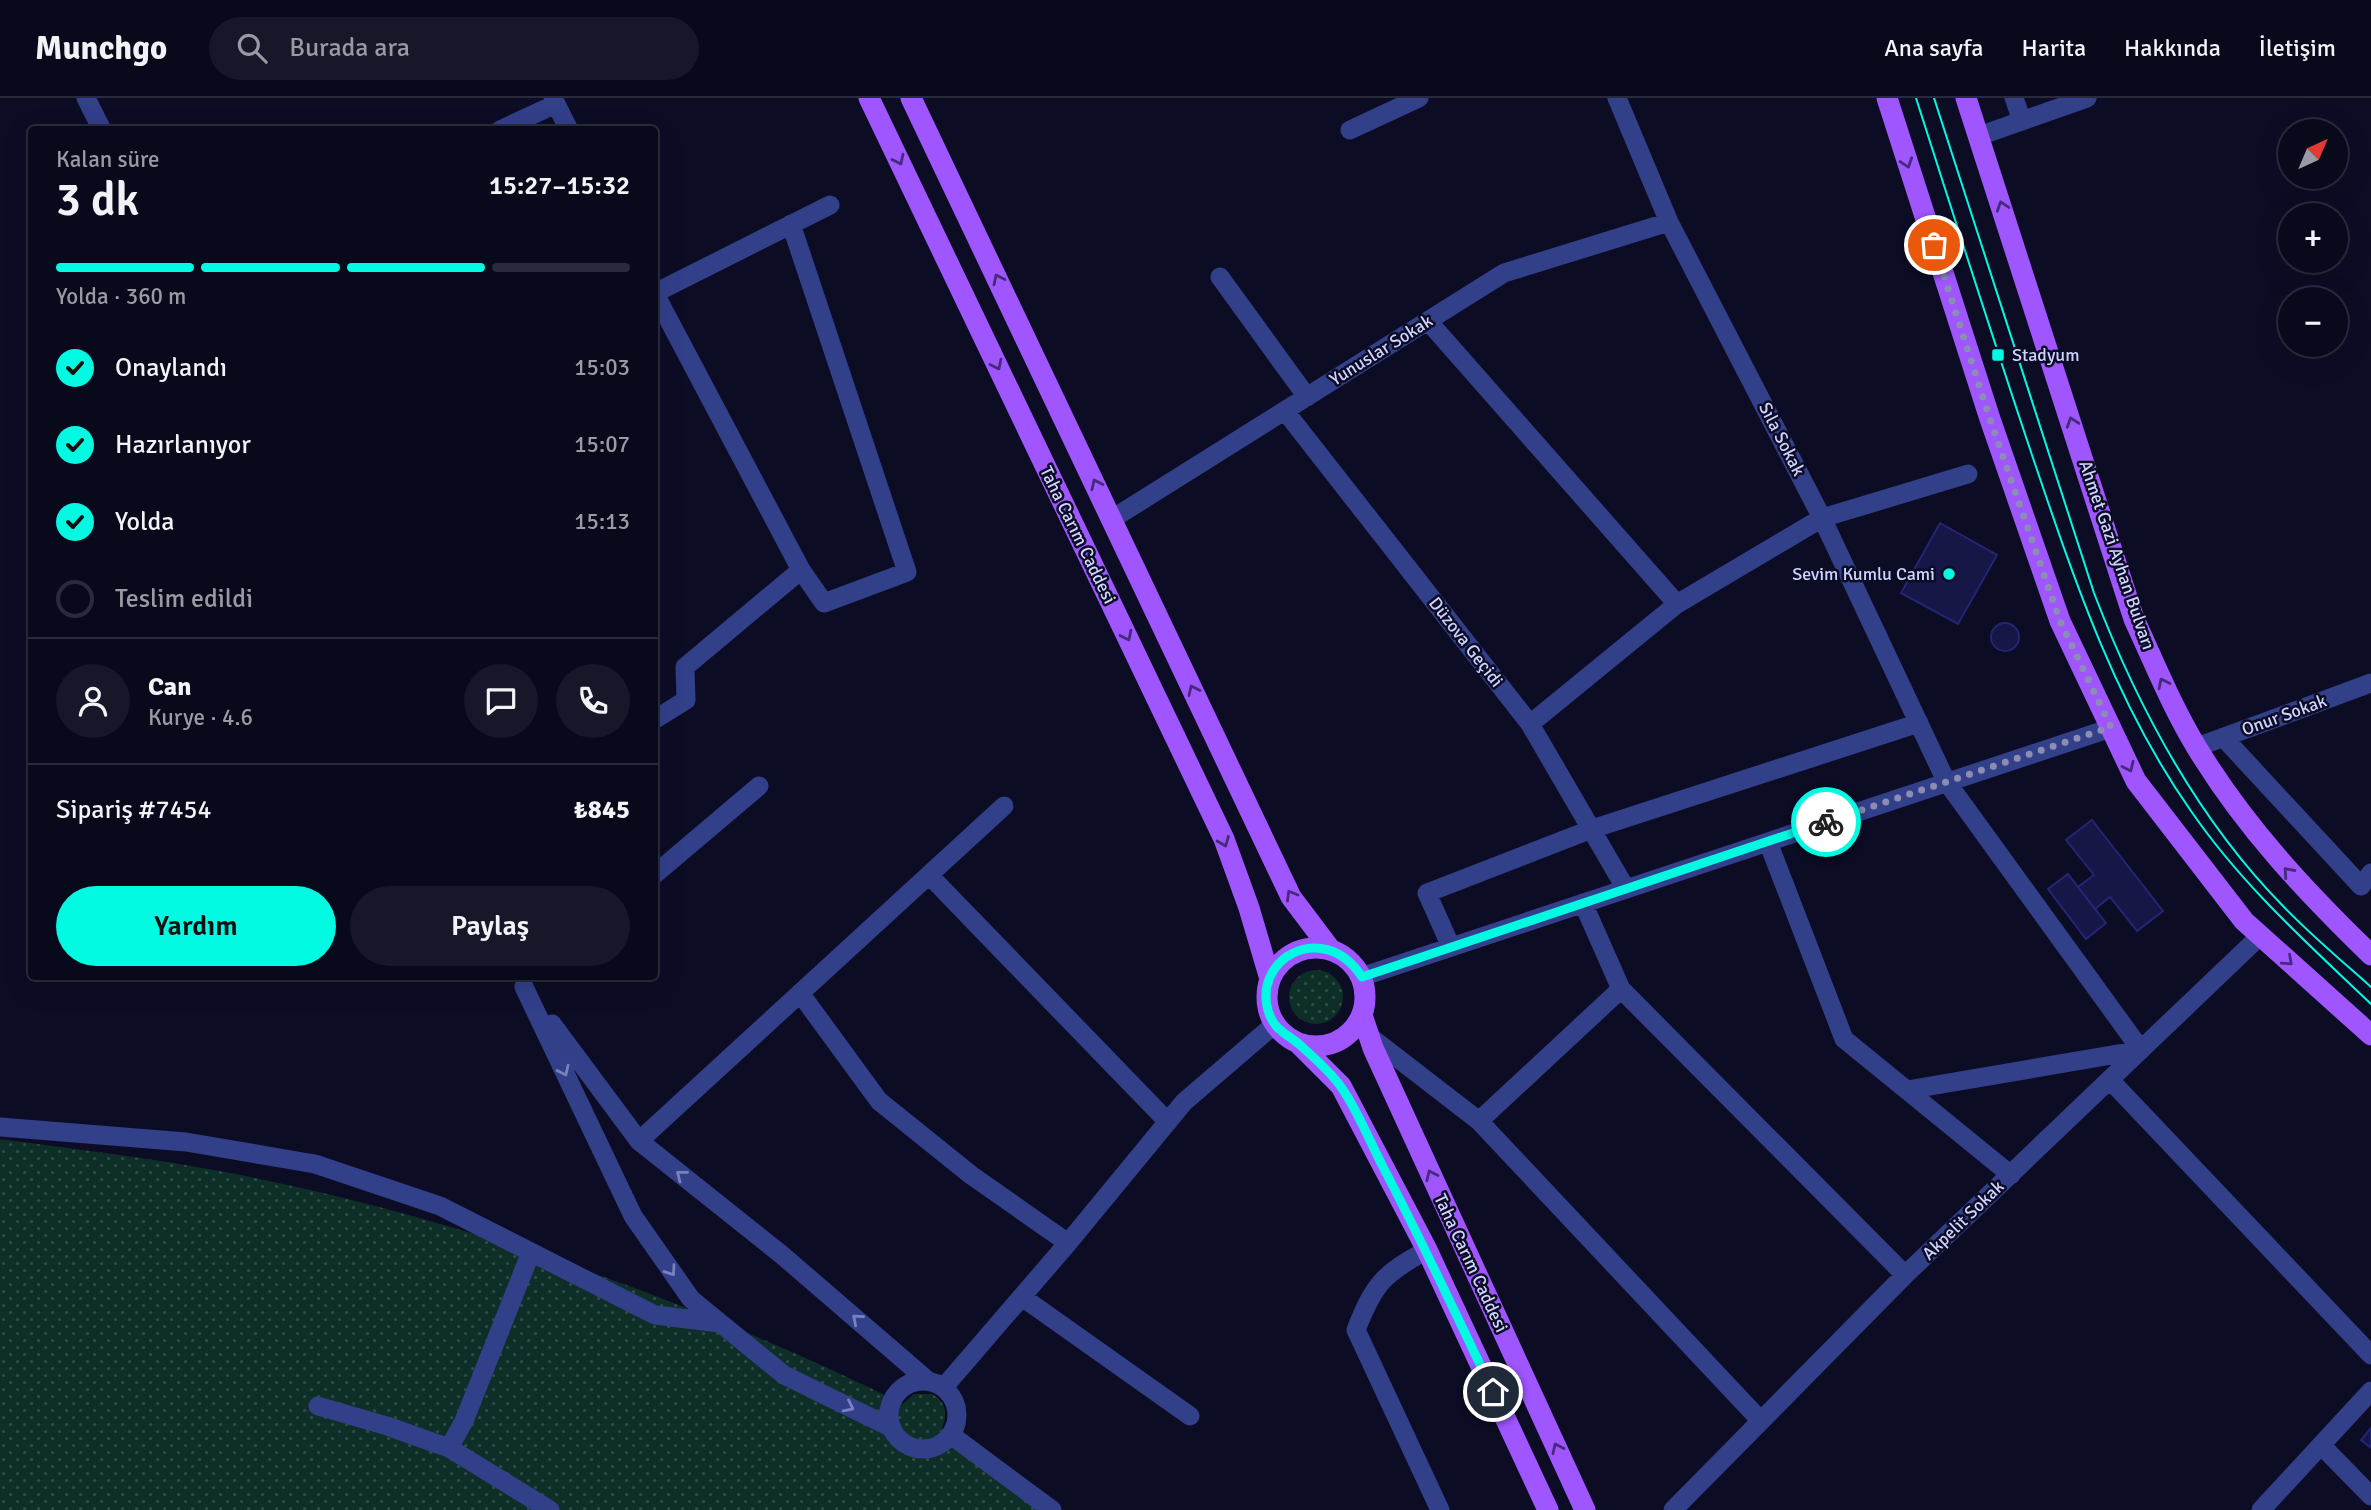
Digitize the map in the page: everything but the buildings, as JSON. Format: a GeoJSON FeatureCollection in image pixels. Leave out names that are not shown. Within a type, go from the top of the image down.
{"type":"FeatureCollection","features":[{"type":"Feature","properties":{"kind":"main road","name":"Taha Carım Caddesi"},"geometry":{"type":"LineString","coordinates":[[869,98],[1224,839],[1249,908],[1270,979]]}},
{"type":"Feature","properties":{"kind":"main road","name":"Taha Carım Caddesi"},"geometry":{"type":"LineString","coordinates":[[911,98],[1292,897],[1331,950]]}},
{"type":"Feature","properties":{"kind":"main road"},"geometry":{"type":"LineString","coordinates":[[1887,98],[1990,419],[2060,621],[2136,781],[2244,921],[2371,1035]]}},
{"type":"Feature","properties":{"kind":"main road","name":"Ahmet Gazi Ayhan Bulvarı"},"geometry":{"type":"LineString","coordinates":[[1966,98],[2134,618],[2162,680],[2196,747],[2230,799],[2312,898],[2371,955]]}},
{"type":"Feature","properties":{"kind":"main road"},"geometry":{"type":"LineString","coordinates":[[1308,948],[1331,950],[1345,957],[1362,977],[1365,1002],[1362,1015],[1347,1036],[1336,1042],[1324,1046],[1298,1043],[1287,1037],[1275,1024],[1267,1004],[1266,992],[1270,979],[1284,958],[1296,951],[1308,948]]}},
{"type":"Feature","properties":{"kind":"main road","name":"Taha Carım Caddesi"},"geometry":{"type":"LineString","coordinates":[[1362,1015],[1369,1036],[1585,1510]]}},
{"type":"Feature","properties":{"kind":"main road","name":"Taha Carım Caddesi"},"geometry":{"type":"LineString","coordinates":[[1298,1043],[1341,1086],[1427,1250],[1548,1510]]}},
{"type":"Feature","properties":{"kind":"street"},"geometry":{"type":"LineString","coordinates":[[86,98],[100,126]]}},
{"type":"Feature","properties":{"kind":"street"},"geometry":{"type":"LineString","coordinates":[[1350,130],[1419,98]]}},
{"type":"Feature","properties":{"kind":"street","name":"Sıla Sokak"},"geometry":{"type":"LineString","coordinates":[[1617,98],[1669,222],[1822,518],[1946,781],[2141,1050]]}},
{"type":"Feature","properties":{"kind":"street"},"geometry":{"type":"LineString","coordinates":[[2014,98],[2022,121]]}},
{"type":"Feature","properties":{"kind":"street"},"geometry":{"type":"LineString","coordinates":[[1979,136],[2087,98]]}},
{"type":"Feature","properties":{"kind":"street"},"geometry":{"type":"LineString","coordinates":[[508,126],[555,101],[567,126]]}},
{"type":"Feature","properties":{"kind":"street"},"geometry":{"type":"LineString","coordinates":[[658,291],[830,205]]}},
{"type":"Feature","properties":{"kind":"street","name":"Yunuslar Sokak"},"geometry":{"type":"LineString","coordinates":[[1112,519],[1504,273],[1669,222]]}},
{"type":"Feature","properties":{"kind":"street"},"geometry":{"type":"LineString","coordinates":[[658,299],[801,570],[824,603],[907,572],[791,224]]}},
{"type":"Feature","properties":{"kind":"street"},"geometry":{"type":"LineString","coordinates":[[1220,277],[1307,397]]}},
{"type":"Feature","properties":{"kind":"street"},"geometry":{"type":"LineString","coordinates":[[1428,321],[1677,604]]}},
{"type":"Feature","properties":{"kind":"street","name":"Düzova Geçidi"},"geometry":{"type":"LineString","coordinates":[[1284,411],[1530,724],[1626,889]]}},
{"type":"Feature","properties":{"kind":"street"},"geometry":{"type":"LineString","coordinates":[[1530,724],[1677,604],[1822,518],[1968,474]]}},
{"type":"Feature","properties":{"kind":"street"},"geometry":{"type":"LineString","coordinates":[[658,718],[686,700],[685,667],[801,570]]}},
{"type":"Feature","properties":{"kind":"street","name":"Onur Sokak"},"geometry":{"type":"LineString","coordinates":[[2196,747],[2371,682]]}},
{"type":"Feature","properties":{"kind":"street"},"geometry":{"type":"LineString","coordinates":[[1451,947],[1427,893],[1592,829],[1919,723]]}},
{"type":"Feature","properties":{"kind":"street"},"geometry":{"type":"LineString","coordinates":[[1362,977],[2111,727]]}},
{"type":"Feature","properties":{"kind":"street"},"geometry":{"type":"LineString","coordinates":[[2223,737],[2361,886],[2371,873]]}},
{"type":"Feature","properties":{"kind":"street"},"geometry":{"type":"LineString","coordinates":[[658,872],[759,786]]}},
{"type":"Feature","properties":{"kind":"street"},"geometry":{"type":"LineString","coordinates":[[639,1141],[1004,806]]}},
{"type":"Feature","properties":{"kind":"street"},"geometry":{"type":"LineString","coordinates":[[1769,842],[1844,1039],[2011,1174]]}},
{"type":"Feature","properties":{"kind":"street"},"geometry":{"type":"LineString","coordinates":[[929,875],[1168,1122]]}},
{"type":"Feature","properties":{"kind":"street"},"geometry":{"type":"LineString","coordinates":[[1583,903],[1621,989],[1905,1275]]}},
{"type":"Feature","properties":{"kind":"street","name":"Akpelit Sokak"},"geometry":{"type":"LineString","coordinates":[[1673,1510],[1905,1275],[2260,936]]}},
{"type":"Feature","properties":{"kind":"street"},"geometry":{"type":"LineString","coordinates":[[526,980],[639,1141],[950,1393],[957,1410],[956,1427],[951,1435],[937,1446],[920,1449],[903,1442],[892,1428],[784,1375],[691,1299],[633,1216],[526,980]]}},
{"type":"Feature","properties":{"kind":"street"},"geometry":{"type":"LineString","coordinates":[[1479,1121],[1621,989]]}},
{"type":"Feature","properties":{"kind":"street"},"geometry":{"type":"LineString","coordinates":[[800,993],[879,1101],[971,1175],[1068,1242]]}},
{"type":"Feature","properties":{"kind":"street"},"geometry":{"type":"LineString","coordinates":[[892,1428],[889,1410],[896,1394],[909,1383],[936,1383],[1022,1297],[1184,1101],[1275,1024]]}},
{"type":"Feature","properties":{"kind":"street"},"geometry":{"type":"LineString","coordinates":[[1369,1036],[1479,1121],[1761,1421]]}},
{"type":"Feature","properties":{"kind":"street"},"geometry":{"type":"LineString","coordinates":[[1907,1090],[2141,1050]]}},
{"type":"Feature","properties":{"kind":"street"},"geometry":{"type":"LineString","coordinates":[[2109,1080],[2371,1355]]}},
{"type":"Feature","properties":{"kind":"street"},"geometry":{"type":"LineString","coordinates":[[0,1127],[186,1142],[316,1164],[440,1206],[655,1315],[720,1322]]}},
{"type":"Feature","properties":{"kind":"street"},"geometry":{"type":"LineString","coordinates":[[1427,1250],[1394,1268],[1370,1296],[1356,1330],[1440,1510]]}},
{"type":"Feature","properties":{"kind":"street"},"geometry":{"type":"LineString","coordinates":[[449,1448],[464,1421],[531,1252]]}},
{"type":"Feature","properties":{"kind":"street"},"geometry":{"type":"LineString","coordinates":[[1022,1297],[1190,1416]]}},
{"type":"Feature","properties":{"kind":"street"},"geometry":{"type":"LineString","coordinates":[[2261,1510],[2371,1391]]}},
{"type":"Feature","properties":{"kind":"street"},"geometry":{"type":"LineString","coordinates":[[318,1406],[449,1448],[550,1510]]}},
{"type":"Feature","properties":{"kind":"street"},"geometry":{"type":"LineString","coordinates":[[951,1435],[1052,1510]]}},
{"type":"Feature","properties":{"kind":"street"},"geometry":{"type":"LineString","coordinates":[[2321,1445],[2371,1496]]}},
{"type":"Feature","properties":{"kind":"green space"},"geometry":{"type":"Polygon","coordinates":[[[1321,970],[1331,974],[1339,982],[1343,997],[1339,1012],[1331,1020],[1311,1024],[1301,1020],[1293,1012],[1289,992],[1293,982],[1301,974],[1321,970]]]}},
{"type":"Feature","properties":{"kind":"green space"},"geometry":{"type":"Polygon","coordinates":[[[0,1139],[197,1167],[313,1191],[487,1238],[572,1266],[740,1330],[903,1404],[914,1394],[932,1394],[944,1408],[942,1428],[1060,1510],[0,1510],[0,1139]]]}},
{"type":"Feature","properties":{"kind":"tram line"},"geometry":{"type":"LineString","coordinates":[[1916,98],[2064,548],[2118,684],[2164,770],[2210,838],[2276,912],[2371,1004]]}},
{"type":"Feature","properties":{"kind":"tram line"},"geometry":{"type":"LineString","coordinates":[[1934,98],[2094,593],[2130,678],[2173,760],[2224,837],[2284,907],[2371,987]]}},
{"type":"Feature","properties":{"kind":"way so far"},"geometry":{"type":"LineString","coordinates":[[1826,822],[2111,727],[2060,621],[1990,419],[1934,245]]}},
{"type":"Feature","properties":{"kind":"place","name":"Stadyum"},"geometry":{"type":"Point","coordinates":[1998,355]}},
{"type":"Feature","properties":{"kind":"place","name":"Sevim Kumlu Cami"},"geometry":{"type":"Point","coordinates":[1949,574]}},
{"type":"Feature","properties":{"kind":"route"},"geometry":{"type":"LineString","coordinates":[[1493,1392],[1427,1250],[1341,1086],[1298,1043],[1277,1028],[1270,1017],[1266,992],[1276,968],[1284,958],[1296,951],[1321,948],[1345,957],[1362,977],[1826,822]]}}]}
